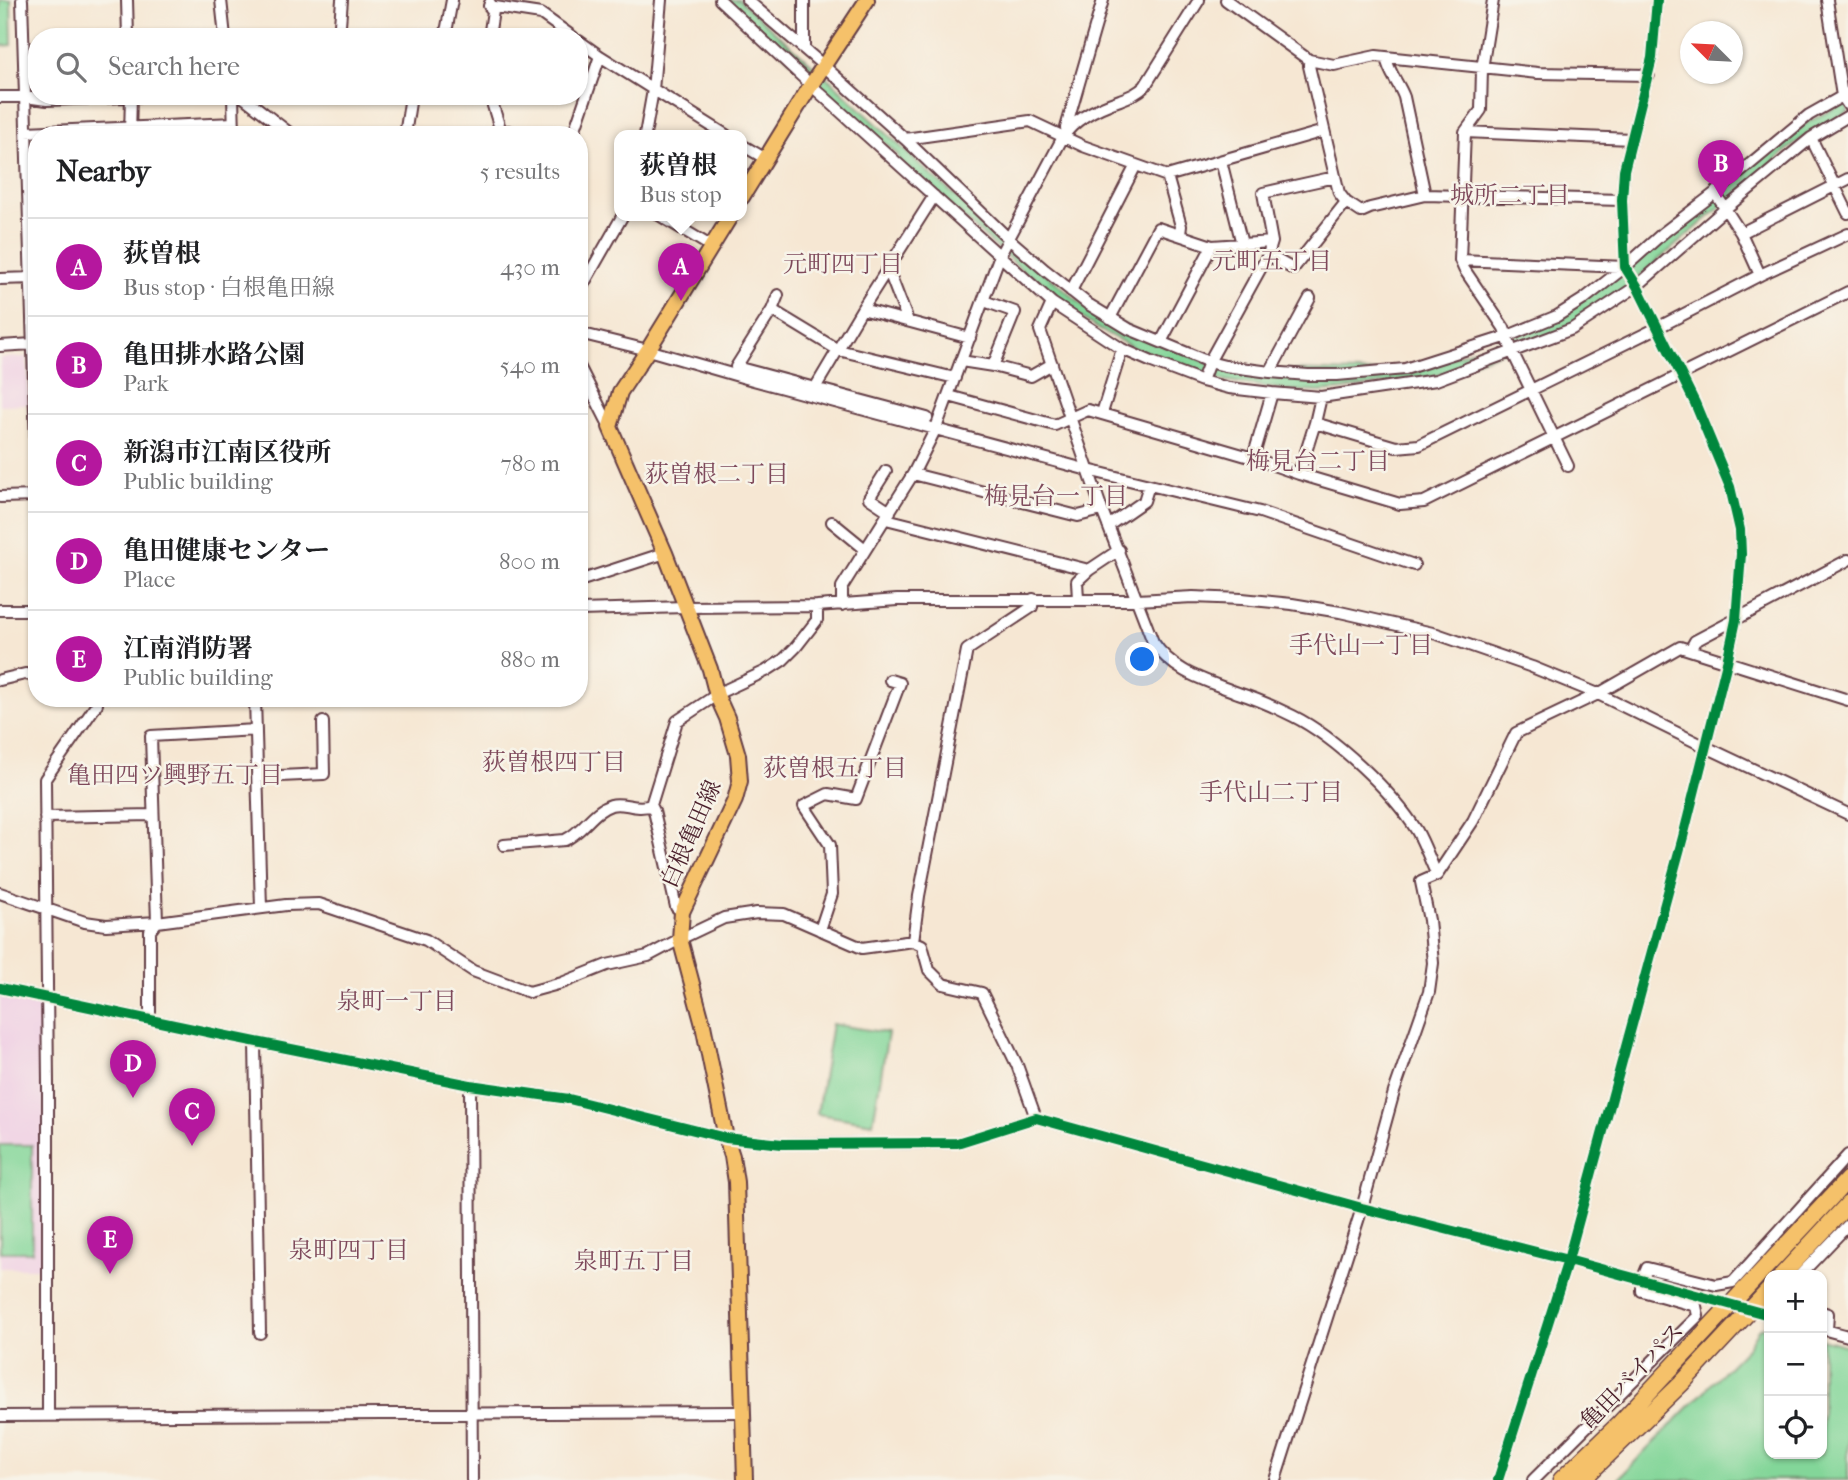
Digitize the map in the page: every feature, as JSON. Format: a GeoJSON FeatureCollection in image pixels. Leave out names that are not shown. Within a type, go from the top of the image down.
{"type":"FeatureCollection","features":[{"type":"Feature","properties":{"kind":"highway","name":"亀田バイパス"},"geometry":{"type":"LineString","coordinates":[[1561,1480],[1619,1424],[1848,1179]]}},
{"type":"Feature","properties":{"kind":"highway"},"geometry":{"type":"LineString","coordinates":[[1787,1270],[1848,1204]]}},
{"type":"Feature","properties":{"kind":"highway","name":"亀田バイパス"},"geometry":{"type":"LineString","coordinates":[[1582,1480],[1681,1384],[1764,1295]]}},
{"type":"Feature","properties":{"kind":"highway"},"geometry":{"type":"LineString","coordinates":[[1595,1480],[1681,1384]]}},
{"type":"Feature","properties":{"kind":"main road"},"geometry":{"type":"LineString","coordinates":[[747,189],[867,0]]}},
{"type":"Feature","properties":{"kind":"main road"},"geometry":{"type":"LineString","coordinates":[[610,427],[620,392],[727,221]]}},
{"type":"Feature","properties":{"kind":"main road","name":"白根亀田線"},"geometry":{"type":"LineString","coordinates":[[610,427],[665,553],[710,669],[738,755],[740,781],[736,800],[682,912],[680,939],[703,1025],[736,1182],[745,1480]]}},
{"type":"Feature","properties":{"kind":"street"},"geometry":{"type":"LineString","coordinates":[[22,0],[28,153]]}},
{"type":"Feature","properties":{"kind":"street"},"geometry":{"type":"LineString","coordinates":[[127,0],[128,28]]}},
{"type":"Feature","properties":{"kind":"street"},"geometry":{"type":"LineString","coordinates":[[221,0],[224,28]]}},
{"type":"Feature","properties":{"kind":"street"},"geometry":{"type":"LineString","coordinates":[[340,28],[342,0]]}},
{"type":"Feature","properties":{"kind":"street"},"geometry":{"type":"LineString","coordinates":[[447,28],[452,0]]}},
{"type":"Feature","properties":{"kind":"street"},"geometry":{"type":"LineString","coordinates":[[646,130],[653,90],[661,0]]}},
{"type":"Feature","properties":{"kind":"street"},"geometry":{"type":"LineString","coordinates":[[720,0],[1052,303],[1122,349],[1202,381],[1229,388],[1272,393],[1321,397],[1436,380],[1572,329],[1637,286],[1811,138],[1848,116]]}},
{"type":"Feature","properties":{"kind":"street"},"geometry":{"type":"LineString","coordinates":[[747,0],[905,139],[1009,239],[1088,304],[1129,329],[1209,362],[1308,375],[1405,369],[1508,336],[1557,316],[1584,299],[1810,115],[1846,98],[1827,0]]}},
{"type":"Feature","properties":{"kind":"street"},"geometry":{"type":"LineString","coordinates":[[804,0],[804,48]]}},
{"type":"Feature","properties":{"kind":"street"},"geometry":{"type":"LineString","coordinates":[[1063,137],[1103,0]]}},
{"type":"Feature","properties":{"kind":"street"},"geometry":{"type":"LineString","coordinates":[[842,605],[842,587],[913,474],[937,425],[1000,255],[1063,137],[1071,125],[1097,110],[1138,94],[1199,0]]}},
{"type":"Feature","properties":{"kind":"street"},"geometry":{"type":"LineString","coordinates":[[1226,0],[1309,60],[1334,65],[1376,56],[1538,73],[1649,75]]}},
{"type":"Feature","properties":{"kind":"street"},"geometry":{"type":"LineString","coordinates":[[1493,0],[1482,69],[1480,110],[1465,132],[1460,260],[1508,336],[1512,351],[1568,466]]}},
{"type":"Feature","properties":{"kind":"street"},"geometry":{"type":"LineString","coordinates":[[1498,1480],[1568,1260],[1629,1040],[1706,747],[1736,620],[1741,572],[1740,530],[1726,475],[1695,403],[1625,267],[1622,200],[1624,170],[1649,75],[1657,0]]}},
{"type":"Feature","properties":{"kind":"street"},"geometry":{"type":"LineString","coordinates":[[490,3],[494,10],[491,28]]}},
{"type":"Feature","properties":{"kind":"street"},"geometry":{"type":"LineString","coordinates":[[490,3],[541,15],[560,28]]}},
{"type":"Feature","properties":{"kind":"street"},"geometry":{"type":"LineString","coordinates":[[588,47],[718,130]]}},
{"type":"Feature","properties":{"kind":"street"},"geometry":{"type":"LineString","coordinates":[[588,91],[600,56]]}},
{"type":"Feature","properties":{"kind":"street"},"geometry":{"type":"LineString","coordinates":[[1386,57],[1388,68],[1404,97],[1425,195]]}},
{"type":"Feature","properties":{"kind":"street"},"geometry":{"type":"LineString","coordinates":[[1309,60],[1339,193],[1346,202],[1361,212],[1425,195],[1622,200]]}},
{"type":"Feature","properties":{"kind":"street"},"geometry":{"type":"LineString","coordinates":[[0,97],[28,97]]}},
{"type":"Feature","properties":{"kind":"street"},"geometry":{"type":"LineString","coordinates":[[130,126],[131,105]]}},
{"type":"Feature","properties":{"kind":"street"},"geometry":{"type":"LineString","coordinates":[[233,105],[234,126]]}},
{"type":"Feature","properties":{"kind":"street"},"geometry":{"type":"LineString","coordinates":[[254,105],[280,126]]}},
{"type":"Feature","properties":{"kind":"street"},"geometry":{"type":"LineString","coordinates":[[406,126],[410,105]]}},
{"type":"Feature","properties":{"kind":"street"},"geometry":{"type":"LineString","coordinates":[[493,105],[499,126]]}},
{"type":"Feature","properties":{"kind":"street"},"geometry":{"type":"LineString","coordinates":[[576,126],[583,105]]}},
{"type":"Feature","properties":{"kind":"street"},"geometry":{"type":"LineString","coordinates":[[905,139],[1030,121],[1063,137],[1167,176],[1324,131]]}},
{"type":"Feature","properties":{"kind":"street"},"geometry":{"type":"LineString","coordinates":[[1465,132],[1632,139]]}},
{"type":"Feature","properties":{"kind":"street"},"geometry":{"type":"LineString","coordinates":[[1811,138],[1848,213]]}},
{"type":"Feature","properties":{"kind":"street"},"geometry":{"type":"LineString","coordinates":[[747,148],[766,159]]}},
{"type":"Feature","properties":{"kind":"street"},"geometry":{"type":"LineString","coordinates":[[1221,161],[1242,244]]}},
{"type":"Feature","properties":{"kind":"street"},"geometry":{"type":"LineString","coordinates":[[1071,290],[1136,165]]}},
{"type":"Feature","properties":{"kind":"street"},"geometry":{"type":"LineString","coordinates":[[1167,176],[1181,226],[1180,234]]}},
{"type":"Feature","properties":{"kind":"street"},"geometry":{"type":"LineString","coordinates":[[1202,381],[1209,362],[1268,255],[1272,242],[1263,193],[1335,177]]}},
{"type":"Feature","properties":{"kind":"street"},"geometry":{"type":"LineString","coordinates":[[1741,233],[1848,179]]}},
{"type":"Feature","properties":{"kind":"street"},"geometry":{"type":"LineString","coordinates":[[1715,193],[1741,233],[1760,275]]}},
{"type":"Feature","properties":{"kind":"street"},"geometry":{"type":"LineString","coordinates":[[815,388],[934,196]]}},
{"type":"Feature","properties":{"kind":"street"},"geometry":{"type":"LineString","coordinates":[[1268,255],[1293,269],[1346,202]]}},
{"type":"Feature","properties":{"kind":"street"},"geometry":{"type":"LineString","coordinates":[[588,276],[620,221]]}},
{"type":"Feature","properties":{"kind":"street"},"geometry":{"type":"LineString","coordinates":[[669,221],[712,247]]}},
{"type":"Feature","properties":{"kind":"street"},"geometry":{"type":"LineString","coordinates":[[1110,318],[1158,228],[1212,246],[1272,242]]}},
{"type":"Feature","properties":{"kind":"street"},"geometry":{"type":"LineString","coordinates":[[1315,422],[1396,447],[1419,445],[1848,234]]}},
{"type":"Feature","properties":{"kind":"street"},"geometry":{"type":"LineString","coordinates":[[1161,342],[1212,246]]}},
{"type":"Feature","properties":{"kind":"street"},"geometry":{"type":"LineString","coordinates":[[1460,260],[1625,267]]}},
{"type":"Feature","properties":{"kind":"street"},"geometry":{"type":"LineString","coordinates":[[888,269],[908,321]]}},
{"type":"Feature","properties":{"kind":"street"},"geometry":{"type":"LineString","coordinates":[[0,279],[28,278]]}},
{"type":"Feature","properties":{"kind":"street"},"geometry":{"type":"LineString","coordinates":[[948,396],[1055,425],[1088,410],[1400,504],[1424,502],[1848,292]]}},
{"type":"Feature","properties":{"kind":"street"},"geometry":{"type":"LineString","coordinates":[[778,295],[772,310],[736,367],[1088,470],[1259,512],[1414,565]]}},
{"type":"Feature","properties":{"kind":"street"},"geometry":{"type":"LineString","coordinates":[[1270,372],[1310,298]]}},
{"type":"Feature","properties":{"kind":"street"},"geometry":{"type":"LineString","coordinates":[[984,300],[1015,312],[993,366]]}},
{"type":"Feature","properties":{"kind":"street"},"geometry":{"type":"LineString","coordinates":[[1052,303],[1040,330],[1102,510],[1153,642],[1161,655],[1208,683],[1239,693],[1315,728],[1383,789],[1418,832],[1437,875]]}},
{"type":"Feature","properties":{"kind":"street"},"geometry":{"type":"LineString","coordinates":[[862,309],[970,338]]}},
{"type":"Feature","properties":{"kind":"street"},"geometry":{"type":"LineString","coordinates":[[772,310],[838,350],[955,378]]}},
{"type":"Feature","properties":{"kind":"street"},"geometry":{"type":"LineString","coordinates":[[588,335],[937,425]]}},
{"type":"Feature","properties":{"kind":"street"},"geometry":{"type":"LineString","coordinates":[[0,346],[28,344]]}},
{"type":"Feature","properties":{"kind":"street"},"geometry":{"type":"LineString","coordinates":[[1102,414],[1122,349]]}},
{"type":"Feature","properties":{"kind":"street"},"geometry":{"type":"LineString","coordinates":[[961,361],[1031,376],[1052,364]]}},
{"type":"Feature","properties":{"kind":"street"},"geometry":{"type":"LineString","coordinates":[[588,384],[610,427]]}},
{"type":"Feature","properties":{"kind":"street"},"geometry":{"type":"LineString","coordinates":[[1253,458],[1272,393]]}},
{"type":"Feature","properties":{"kind":"street"},"geometry":{"type":"LineString","coordinates":[[1299,474],[1321,397]]}},
{"type":"Feature","properties":{"kind":"street"},"geometry":{"type":"LineString","coordinates":[[886,471],[869,498],[888,515],[1089,570]]}},
{"type":"Feature","properties":{"kind":"street"},"geometry":{"type":"LineString","coordinates":[[913,474],[1078,516],[1102,510]]}},
{"type":"Feature","properties":{"kind":"street"},"geometry":{"type":"LineString","coordinates":[[1108,526],[1144,501],[1149,485]]}},
{"type":"Feature","properties":{"kind":"street"},"geometry":{"type":"LineString","coordinates":[[0,497],[28,496]]}},
{"type":"Feature","properties":{"kind":"street"},"geometry":{"type":"LineString","coordinates":[[832,522],[865,549]]}},
{"type":"Feature","properties":{"kind":"street"},"geometry":{"type":"LineString","coordinates":[[1078,599],[1077,581],[1119,550]]}},
{"type":"Feature","properties":{"kind":"street"},"geometry":{"type":"LineString","coordinates":[[588,578],[665,553]]}},
{"type":"Feature","properties":{"kind":"street"},"geometry":{"type":"LineString","coordinates":[[1689,650],[1695,641],[1848,560]]}},
{"type":"Feature","properties":{"kind":"street"},"geometry":{"type":"LineString","coordinates":[[588,610],[817,606],[897,600],[1138,600],[1193,597],[1304,606],[1385,621],[1480,648],[1598,694],[1848,814]]}},
{"type":"Feature","properties":{"kind":"street"},"geometry":{"type":"LineString","coordinates":[[913,941],[919,896],[967,650],[1032,607],[1033,599]]}},
{"type":"Feature","properties":{"kind":"street"},"geometry":{"type":"LineString","coordinates":[[650,805],[677,721],[721,692],[783,660],[817,620],[817,606]]}},
{"type":"Feature","properties":{"kind":"street"},"geometry":{"type":"LineString","coordinates":[[0,610],[28,610]]}},
{"type":"Feature","properties":{"kind":"street"},"geometry":{"type":"LineString","coordinates":[[1275,1480],[1362,1208],[1394,1092],[1429,992],[1433,963],[1429,920],[1421,882],[1437,875],[1473,821],[1516,733],[1598,694],[1680,648],[1846,697]]}},
{"type":"Feature","properties":{"kind":"street"},"geometry":{"type":"LineString","coordinates":[[0,680],[28,674]]}},
{"type":"Feature","properties":{"kind":"street"},"geometry":{"type":"LineString","coordinates":[[820,930],[832,894],[830,845],[804,806],[828,794],[856,799],[900,683],[890,680]]}},
{"type":"Feature","properties":{"kind":"street"},"geometry":{"type":"LineString","coordinates":[[48,1416],[45,779],[95,707]]}},
{"type":"Feature","properties":{"kind":"street"},"geometry":{"type":"LineString","coordinates":[[255,707],[261,908]]}},
{"type":"Feature","properties":{"kind":"street"},"geometry":{"type":"LineString","coordinates":[[258,777],[324,774],[323,722]]}},
{"type":"Feature","properties":{"kind":"street"},"geometry":{"type":"LineString","coordinates":[[150,1020],[150,931],[157,922],[150,736],[256,730]]}},
{"type":"Feature","properties":{"kind":"street"},"geometry":{"type":"LineString","coordinates":[[504,845],[565,840],[596,814],[613,804],[642,808],[650,805]]}},
{"type":"Feature","properties":{"kind":"street"},"geometry":{"type":"LineString","coordinates":[[650,805],[654,811],[676,907],[682,912]]}},
{"type":"Feature","properties":{"kind":"street"},"geometry":{"type":"LineString","coordinates":[[45,817],[153,816]]}},
{"type":"Feature","properties":{"kind":"street"},"geometry":{"type":"LineString","coordinates":[[0,893],[85,922],[106,925],[157,922],[286,905],[319,904],[426,940],[473,971],[529,992],[562,983],[607,965],[648,957],[724,918],[757,913],[784,914],[862,948],[913,941],[922,945],[929,970],[943,984],[982,993],[1017,1065],[1036,1118]]}},
{"type":"Feature","properties":{"kind":"street"},"geometry":{"type":"LineString","coordinates":[[0,988],[470,1085],[569,1099],[726,1138],[782,1144],[957,1143],[1036,1118],[1362,1208],[1764,1314]]}},
{"type":"Feature","properties":{"kind":"street"},"geometry":{"type":"LineString","coordinates":[[256,1042],[260,1333]]}},
{"type":"Feature","properties":{"kind":"street"},"geometry":{"type":"LineString","coordinates":[[470,1085],[472,1480]]}},
{"type":"Feature","properties":{"kind":"street"},"geometry":{"type":"LineString","coordinates":[[1811,1195],[1848,1155]]}},
{"type":"Feature","properties":{"kind":"street"},"geometry":{"type":"LineString","coordinates":[[1533,1480],[1698,1316],[1696,1306],[1642,1291],[1642,1280],[1647,1268],[1716,1284],[1733,1282],[1848,1155]]}},
{"type":"Feature","properties":{"kind":"street"},"geometry":{"type":"LineString","coordinates":[[1805,1270],[1848,1225]]}},
{"type":"Feature","properties":{"kind":"street"},"geometry":{"type":"LineString","coordinates":[[1827,1330],[1848,1336]]}},
{"type":"Feature","properties":{"kind":"street"},"geometry":{"type":"LineString","coordinates":[[0,1416],[744,1412]]}},
{"type":"Feature","properties":{"kind":"shaded area"},"geometry":{"type":"Polygon","coordinates":[[[27,357],[28,404],[0,405],[0,358],[27,357]]]}},
{"type":"Feature","properties":{"kind":"shaded area"},"geometry":{"type":"Polygon","coordinates":[[[0,990],[38,998],[43,1003],[46,1268],[0,1268],[0,990]]]}},
{"type":"Feature","properties":{"kind":"green space"},"geometry":{"type":"Polygon","coordinates":[[[0,0],[11,0],[12,45],[0,46],[0,0]]]}},
{"type":"Feature","properties":{"kind":"green space"},"geometry":{"type":"Polygon","coordinates":[[[725,0],[739,0],[932,176],[1085,307],[1219,368],[1397,375],[1419,372],[1423,367],[1551,323],[1806,123],[1848,101],[1848,112],[1808,134],[1785,152],[1608,303],[1557,332],[1435,376],[1343,390],[1285,390],[1209,378],[1136,349],[1070,310],[898,160],[898,155],[883,141],[878,141],[725,0]]]}},
{"type":"Feature","properties":{"kind":"green space"},"geometry":{"type":"Polygon","coordinates":[[[832,1024],[888,1033],[873,1123],[817,1114],[832,1024]]]}},
{"type":"Feature","properties":{"kind":"green space"},"geometry":{"type":"Polygon","coordinates":[[[0,1145],[32,1145],[32,1252],[0,1252],[0,1145]]]}},
{"type":"Feature","properties":{"kind":"green space"},"geometry":{"type":"Polygon","coordinates":[[[1759,1328],[1764,1328],[1764,1459],[1827,1459],[1827,1340],[1848,1346],[1848,1480],[1617,1480],[1748,1347],[1759,1328]]]}},
{"type":"Feature","properties":{"kind":"cycle path"},"geometry":{"type":"LineString","coordinates":[[1498,1480],[1568,1260],[1683,837],[1736,620],[1740,530],[1730,487],[1695,403],[1625,267],[1622,200],[1624,170],[1652,58],[1657,0]]}},
{"type":"Feature","properties":{"kind":"cycle path"},"geometry":{"type":"LineString","coordinates":[[0,988],[470,1085],[569,1099],[726,1138],[782,1144],[957,1143],[1036,1118],[1362,1208],[1764,1314]]}},
{"type":"Feature","properties":{"kind":"place","name":"亀田排水路公園"},"geometry":{"type":"Point","coordinates":[1721,198]}},
{"type":"Feature","properties":{"kind":"place","name":"荻曽根"},"geometry":{"type":"Point","coordinates":[681,301]}},
{"type":"Feature","properties":{"kind":"place","name":"亀田健康センター"},"geometry":{"type":"Point","coordinates":[133,1098]}},
{"type":"Feature","properties":{"kind":"place","name":"新潟市江南区役所"},"geometry":{"type":"Point","coordinates":[192,1146]}},
{"type":"Feature","properties":{"kind":"place","name":"江南消防署"},"geometry":{"type":"Point","coordinates":[110,1274]}},
{"type":"Feature","properties":{"kind":"district","name":"城所二丁目"},"geometry":{"type":"Point","coordinates":[1510,195]}},
{"type":"Feature","properties":{"kind":"district","name":"元町五丁目"},"geometry":{"type":"Point","coordinates":[1272,261]}},
{"type":"Feature","properties":{"kind":"district","name":"元町四丁目"},"geometry":{"type":"Point","coordinates":[843,264]}},
{"type":"Feature","properties":{"kind":"district","name":"梅見台二丁目"},"geometry":{"type":"Point","coordinates":[1318,461]}},
{"type":"Feature","properties":{"kind":"district","name":"荻曽根二丁目"},"geometry":{"type":"Point","coordinates":[717,474]}},
{"type":"Feature","properties":{"kind":"district","name":"梅見台一丁目"},"geometry":{"type":"Point","coordinates":[1056,496]}},
{"type":"Feature","properties":{"kind":"district","name":"手代山一丁目"},"geometry":{"type":"Point","coordinates":[1361,645]}},
{"type":"Feature","properties":{"kind":"district","name":"荻曽根四丁目"},"geometry":{"type":"Point","coordinates":[554,762]}},
{"type":"Feature","properties":{"kind":"district","name":"荻曽根五丁目"},"geometry":{"type":"Point","coordinates":[835,768]}},
{"type":"Feature","properties":{"kind":"district","name":"亀田四ツ興野五丁目"},"geometry":{"type":"Point","coordinates":[175,775]}},
{"type":"Feature","properties":{"kind":"district","name":"手代山二丁目"},"geometry":{"type":"Point","coordinates":[1271,792]}},
{"type":"Feature","properties":{"kind":"district","name":"泉町一丁目"},"geometry":{"type":"Point","coordinates":[397,1001]}},
{"type":"Feature","properties":{"kind":"district","name":"泉町四丁目"},"geometry":{"type":"Point","coordinates":[349,1250]}},
{"type":"Feature","properties":{"kind":"district","name":"泉町五丁目"},"geometry":{"type":"Point","coordinates":[634,1261]}}]}
